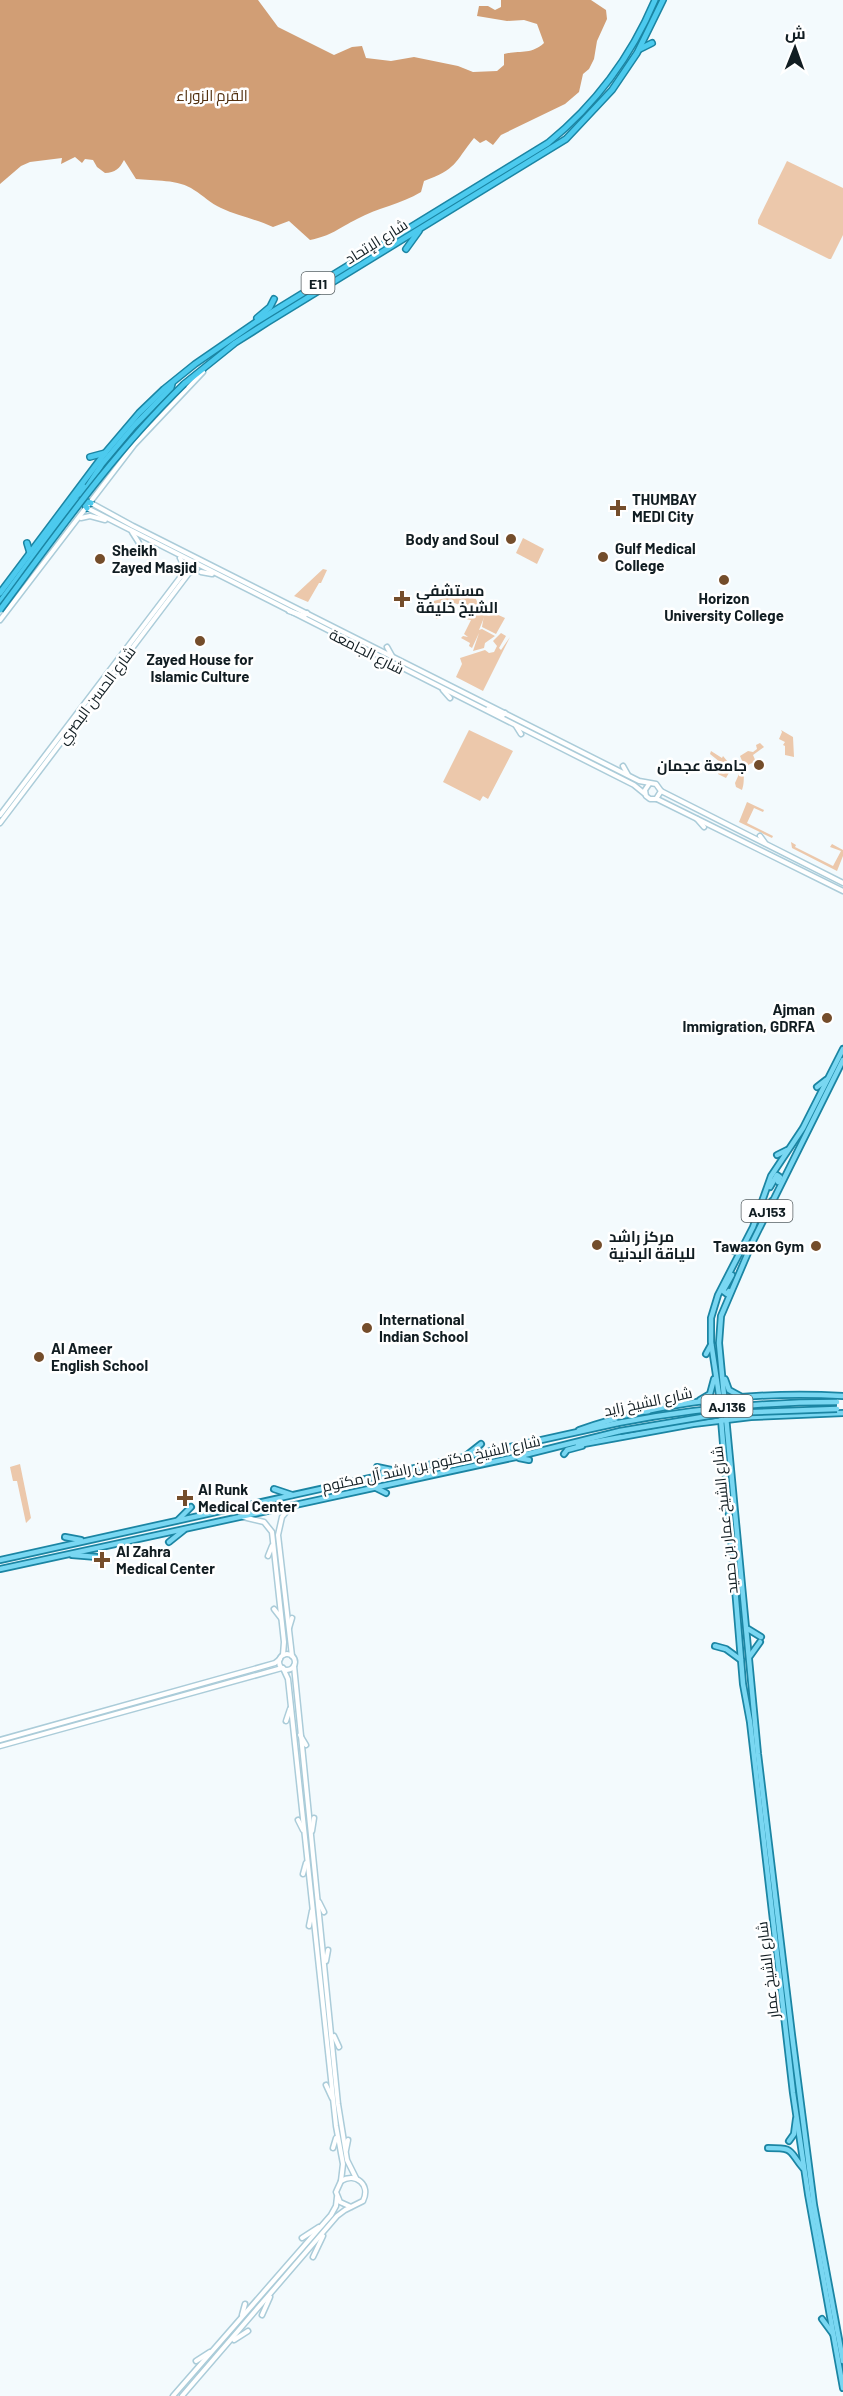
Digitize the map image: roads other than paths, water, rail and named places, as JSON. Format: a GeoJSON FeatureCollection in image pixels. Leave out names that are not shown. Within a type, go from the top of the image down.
{"type":"FeatureCollection","features":[{"type":"Feature","properties":{"kind":"highway","name":"شارع الإتحاد"},"geometry":{"type":"LineString","coordinates":[[0,594],[105,453],[139,413],[172,382],[249,327],[524,159],[558,135],[582,112],[617,71],[639,35],[655,0]]}},
{"type":"Feature","properties":{"kind":"highway","name":"شارع الإتحاد"},"geometry":{"type":"LineString","coordinates":[[0,610],[118,453],[184,384],[268,322],[566,139],[612,90],[637,52],[663,0]]}},
{"type":"Feature","properties":{"kind":"highway"},"geometry":{"type":"LineString","coordinates":[[637,52],[652,43]]}},
{"type":"Feature","properties":{"kind":"highway"},"geometry":{"type":"LineString","coordinates":[[406,249],[423,226]]}},
{"type":"Feature","properties":{"kind":"highway"},"geometry":{"type":"LineString","coordinates":[[249,327],[270,307],[274,299]]}},
{"type":"Feature","properties":{"kind":"highway"},"geometry":{"type":"LineString","coordinates":[[0,602],[80,491],[130,430],[171,388],[172,382]]}},
{"type":"Feature","properties":{"kind":"highway"},"geometry":{"type":"LineString","coordinates":[[90,457],[105,453]]}},
{"type":"Feature","properties":{"kind":"highway"},"geometry":{"type":"LineString","coordinates":[[68,509],[82,500],[97,472]]}},
{"type":"Feature","properties":{"kind":"highway"},"geometry":{"type":"LineString","coordinates":[[82,500],[91,507]]}},
{"type":"Feature","properties":{"kind":"highway"},"geometry":{"type":"LineString","coordinates":[[50,515],[58,514]]}},
{"type":"Feature","properties":{"kind":"highway"},"geometry":{"type":"LineString","coordinates":[[27,543],[30,553]]}},
{"type":"Feature","properties":{"kind":"main road"},"geometry":{"type":"LineString","coordinates":[[86,489],[86,496],[92,498],[142,435],[209,364]]}},
{"type":"Feature","properties":{"kind":"main road"},"geometry":{"type":"LineString","coordinates":[[0,620],[79,519],[91,507],[103,485]]}},
{"type":"Feature","properties":{"kind":"main road"},"geometry":{"type":"LineString","coordinates":[[98,494],[99,502],[105,511]]}},
{"type":"Feature","properties":{"kind":"main road"},"geometry":{"type":"LineString","coordinates":[[68,509],[81,507],[79,519]]}},
{"type":"Feature","properties":{"kind":"main road","name":"شارع الجامعة"},"geometry":{"type":"LineString","coordinates":[[91,507],[105,511],[649,784]]}},
{"type":"Feature","properties":{"kind":"main road","name":"شارع الجامعة"},"geometry":{"type":"LineString","coordinates":[[91,507],[109,520],[549,742],[637,787],[645,794]]}},
{"type":"Feature","properties":{"kind":"main road"},"geometry":{"type":"LineString","coordinates":[[79,519],[90,516],[109,520]]}},
{"type":"Feature","properties":{"kind":"main road"},"geometry":{"type":"LineString","coordinates":[[131,531],[138,543]]}},
{"type":"Feature","properties":{"kind":"main road"},"geometry":{"type":"LineString","coordinates":[[187,553],[198,552]]}},
{"type":"Feature","properties":{"kind":"main road"},"geometry":{"type":"LineString","coordinates":[[178,555],[185,569],[184,576]]}},
{"type":"Feature","properties":{"kind":"main road"},"geometry":{"type":"LineString","coordinates":[[214,561],[218,569]]}},
{"type":"Feature","properties":{"kind":"main road","name":"شارع الحسن البصري"},"geometry":{"type":"LineString","coordinates":[[0,815],[184,576],[195,570]]}},
{"type":"Feature","properties":{"kind":"main road"},"geometry":{"type":"LineString","coordinates":[[201,572],[215,574]]}},
{"type":"Feature","properties":{"kind":"main road","name":"شارع الحسن البصري"},"geometry":{"type":"LineString","coordinates":[[0,823],[184,576]]}},
{"type":"Feature","properties":{"kind":"main road"},"geometry":{"type":"LineString","coordinates":[[258,583],[261,590]]}},
{"type":"Feature","properties":{"kind":"main road"},"geometry":{"type":"LineString","coordinates":[[249,591],[253,599]]}},
{"type":"Feature","properties":{"kind":"main road"},"geometry":{"type":"LineString","coordinates":[[273,596],[279,593]]}},
{"type":"Feature","properties":{"kind":"main road"},"geometry":{"type":"LineString","coordinates":[[288,611],[304,616],[307,613]]}},
{"type":"Feature","properties":{"kind":"main road"},"geometry":{"type":"LineString","coordinates":[[321,620],[328,618]]}},
{"type":"Feature","properties":{"kind":"main road"},"geometry":{"type":"LineString","coordinates":[[303,624],[311,623]]}},
{"type":"Feature","properties":{"kind":"main road"},"geometry":{"type":"LineString","coordinates":[[387,647],[393,656]]}},
{"type":"Feature","properties":{"kind":"main road"},"geometry":{"type":"LineString","coordinates":[[414,680],[422,678]]}},
{"type":"Feature","properties":{"kind":"main road"},"geometry":{"type":"LineString","coordinates":[[443,689],[450,698]]}},
{"type":"Feature","properties":{"kind":"main road"},"geometry":{"type":"LineString","coordinates":[[475,698],[484,697]]}},
{"type":"Feature","properties":{"kind":"main road"},"geometry":{"type":"LineString","coordinates":[[484,709],[502,715],[505,713]]}},
{"type":"Feature","properties":{"kind":"main road"},"geometry":{"type":"LineString","coordinates":[[518,713],[522,721]]}},
{"type":"Feature","properties":{"kind":"main road"},"geometry":{"type":"LineString","coordinates":[[515,726],[521,734]]}},
{"type":"Feature","properties":{"kind":"main road"},"geometry":{"type":"LineString","coordinates":[[540,744],[549,742]]}},
{"type":"Feature","properties":{"kind":"main road"},"geometry":{"type":"LineString","coordinates":[[568,745],[576,743]]}},
{"type":"Feature","properties":{"kind":"main road"},"geometry":{"type":"LineString","coordinates":[[568,752],[572,760]]}},
{"type":"Feature","properties":{"kind":"main road"},"geometry":{"type":"LineString","coordinates":[[37,774],[35,772],[40,763]]}},
{"type":"Feature","properties":{"kind":"main road"},"geometry":{"type":"LineString","coordinates":[[622,766],[628,775]]}},
{"type":"Feature","properties":{"kind":"main road"},"geometry":{"type":"LineString","coordinates":[[28,785],[32,778],[30,775]]}},
{"type":"Feature","properties":{"kind":"main road"},"geometry":{"type":"LineString","coordinates":[[843,883],[789,854],[702,813],[661,791],[656,784],[649,784],[645,790],[645,794],[650,799],[656,799],[695,816],[843,891]]}},
{"type":"Feature","properties":{"kind":"main road"},"geometry":{"type":"LineString","coordinates":[[656,799],[661,791]]}},
{"type":"Feature","properties":{"kind":"main road"},"geometry":{"type":"LineString","coordinates":[[702,813],[711,811]]}},
{"type":"Feature","properties":{"kind":"main road"},"geometry":{"type":"LineString","coordinates":[[695,816],[704,827]]}},
{"type":"Feature","properties":{"kind":"main road"},"geometry":{"type":"LineString","coordinates":[[760,836],[765,844]]}},
{"type":"Feature","properties":{"kind":"main road"},"geometry":{"type":"LineString","coordinates":[[776,863],[787,863]]}},
{"type":"Feature","properties":{"kind":"main road"},"geometry":{"type":"LineString","coordinates":[[826,875],[833,873]]}},
{"type":"Feature","properties":{"kind":"main road"},"geometry":{"type":"LineString","coordinates":[[810,874],[812,881]]}},
{"type":"Feature","properties":{"kind":"main road","name":"شارع الشيخ عمار بن حميد"},"geometry":{"type":"LineString","coordinates":[[722,1408],[711,1345],[712,1311],[756,1220],[771,1176],[803,1128],[843,1049]]}},
{"type":"Feature","properties":{"kind":"main road","name":"شارع الشيخ عمار بن حميد"},"geometry":{"type":"LineString","coordinates":[[731,1547],[722,1408],[720,1321],[772,1200],[843,1060]]}},
{"type":"Feature","properties":{"kind":"main road"},"geometry":{"type":"LineString","coordinates":[[817,1087],[828,1078]]}},
{"type":"Feature","properties":{"kind":"main road"},"geometry":{"type":"LineString","coordinates":[[825,1097],[834,1090]]}},
{"type":"Feature","properties":{"kind":"main road"},"geometry":{"type":"LineString","coordinates":[[802,1141],[802,1155]]}},
{"type":"Feature","properties":{"kind":"main road"},"geometry":{"type":"LineString","coordinates":[[777,1155],[789,1148]]}},
{"type":"Feature","properties":{"kind":"main road"},"geometry":{"type":"LineString","coordinates":[[764,1195],[775,1176],[778,1175],[780,1177],[775,1189],[776,1193]]}},
{"type":"Feature","properties":{"kind":"main road"},"geometry":{"type":"LineString","coordinates":[[772,1200],[772,1214]]}},
{"type":"Feature","properties":{"kind":"main road"},"geometry":{"type":"LineString","coordinates":[[754,1205],[756,1220]]}},
{"type":"Feature","properties":{"kind":"main road"},"geometry":{"type":"LineString","coordinates":[[734,1251],[744,1245]]}},
{"type":"Feature","properties":{"kind":"main road"},"geometry":{"type":"LineString","coordinates":[[733,1267],[733,1273],[723,1291],[725,1294],[729,1292],[740,1270]]}},
{"type":"Feature","properties":{"kind":"main road"},"geometry":{"type":"LineString","coordinates":[[723,1272],[724,1284]]}},
{"type":"Feature","properties":{"kind":"main road"},"geometry":{"type":"LineString","coordinates":[[706,1354],[711,1345]]}},
{"type":"Feature","properties":{"kind":"main road"},"geometry":{"type":"LineString","coordinates":[[682,1406],[703,1399],[710,1394],[715,1370]]}},
{"type":"Feature","properties":{"kind":"main road"},"geometry":{"type":"LineString","coordinates":[[722,1371],[732,1392],[748,1397]]}},
{"type":"Feature","properties":{"kind":"main road","name":"شارع الشيخ زايد"},"geometry":{"type":"LineString","coordinates":[[567,1445],[693,1424],[738,1398],[795,1395],[843,1396]]}},
{"type":"Feature","properties":{"kind":"main road","name":"شارع الشيخ مكتوم بن راشد آل مكتوم"},"geometry":{"type":"LineString","coordinates":[[0,1559],[618,1424],[724,1406],[783,1402],[840,1402]]}},
{"type":"Feature","properties":{"kind":"main road"},"geometry":{"type":"LineString","coordinates":[[698,1403],[722,1408],[735,1417],[751,1417]]}},
{"type":"Feature","properties":{"kind":"main road","name":"شارع الشيخ زايد"},"geometry":{"type":"LineString","coordinates":[[567,1435],[607,1421],[698,1403],[722,1408],[738,1419],[806,1415],[841,1410]]}},
{"type":"Feature","properties":{"kind":"main road"},"geometry":{"type":"LineString","coordinates":[[713,1405],[716,1410],[714,1418]]}},
{"type":"Feature","properties":{"kind":"main road"},"geometry":{"type":"LineString","coordinates":[[693,1424],[714,1418],[722,1408]]}},
{"type":"Feature","properties":{"kind":"main road"},"geometry":{"type":"LineString","coordinates":[[635,1409],[648,1412]]}},
{"type":"Feature","properties":{"kind":"main road","name":"شارع الشيخ مكتوم بن راشد آل مكتوم"},"geometry":{"type":"LineString","coordinates":[[0,1570],[516,1457],[620,1431],[726,1413],[841,1410]]}},
{"type":"Feature","properties":{"kind":"main road"},"geometry":{"type":"LineString","coordinates":[[806,1415],[816,1419]]}},
{"type":"Feature","properties":{"kind":"main road"},"geometry":{"type":"LineString","coordinates":[[682,1426],[711,1426],[724,1438],[730,1426],[738,1419]]}},
{"type":"Feature","properties":{"kind":"main road"},"geometry":{"type":"LineString","coordinates":[[564,1454],[570,1449],[616,1438]]}},
{"type":"Feature","properties":{"kind":"main road","name":"شارع الشيخ عمار بن حميد"},"geometry":{"type":"LineString","coordinates":[[724,1438],[747,1627],[758,1754]]}},
{"type":"Feature","properties":{"kind":"main road"},"geometry":{"type":"LineString","coordinates":[[460,1459],[481,1444]]}},
{"type":"Feature","properties":{"kind":"main road"},"geometry":{"type":"LineString","coordinates":[[516,1457],[529,1460]]}},
{"type":"Feature","properties":{"kind":"main road"},"geometry":{"type":"LineString","coordinates":[[377,1467],[399,1472]]}},
{"type":"Feature","properties":{"kind":"main road"},"geometry":{"type":"LineString","coordinates":[[418,1484],[433,1474]]}},
{"type":"Feature","properties":{"kind":"main road"},"geometry":{"type":"LineString","coordinates":[[373,1487],[387,1492]]}},
{"type":"Feature","properties":{"kind":"main road"},"geometry":{"type":"LineString","coordinates":[[274,1489],[295,1495]]}},
{"type":"Feature","properties":{"kind":"main road"},"geometry":{"type":"LineString","coordinates":[[182,2396],[340,2214],[361,2203],[366,2196],[365,2186],[349,2167],[345,2150],[296,1706],[295,1662],[288,1632],[279,1527],[284,1512],[294,1505]]}},
{"type":"Feature","properties":{"kind":"main road"},"geometry":{"type":"LineString","coordinates":[[176,1521],[191,1507]]}},
{"type":"Feature","properties":{"kind":"main road"},"geometry":{"type":"LineString","coordinates":[[240,1517],[264,1522],[272,1532]]}},
{"type":"Feature","properties":{"kind":"main road"},"geometry":{"type":"LineString","coordinates":[[173,2396],[335,2210],[337,2188],[341,2181],[343,2168],[337,2134],[288,1677],[283,1668],[273,1523],[279,1527]]}},
{"type":"Feature","properties":{"kind":"main road"},"geometry":{"type":"LineString","coordinates":[[170,1542],[185,1529]]}},
{"type":"Feature","properties":{"kind":"main road"},"geometry":{"type":"LineString","coordinates":[[65,1537],[84,1541]]}},
{"type":"Feature","properties":{"kind":"main road"},"geometry":{"type":"LineString","coordinates":[[268,1556],[273,1543]]}},
{"type":"Feature","properties":{"kind":"main road","name":"شارع الشيخ عمار"},"geometry":{"type":"LineString","coordinates":[[731,1547],[741,1661],[796,2116],[843,2388],[842,2396]]}},
{"type":"Feature","properties":{"kind":"main road"},"geometry":{"type":"LineString","coordinates":[[66,1555],[98,1557]]}},
{"type":"Feature","properties":{"kind":"main road"},"geometry":{"type":"LineString","coordinates":[[280,1555],[286,1565]]}},
{"type":"Feature","properties":{"kind":"main road"},"geometry":{"type":"LineString","coordinates":[[274,1608],[281,1618]]}},
{"type":"Feature","properties":{"kind":"main road"},"geometry":{"type":"LineString","coordinates":[[288,1632],[292,1618]]}},
{"type":"Feature","properties":{"kind":"main road"},"geometry":{"type":"LineString","coordinates":[[747,1627],[761,1640],[750,1656]]}},
{"type":"Feature","properties":{"kind":"main road"},"geometry":{"type":"LineString","coordinates":[[715,1646],[726,1648],[741,1661]]}},
{"type":"Feature","properties":{"kind":"main road"},"geometry":{"type":"LineString","coordinates":[[0,1740],[275,1663],[282,1657],[292,1656]]}},
{"type":"Feature","properties":{"kind":"main road"},"geometry":{"type":"LineString","coordinates":[[0,1746],[294,1666]]}},
{"type":"Feature","properties":{"kind":"main road"},"geometry":{"type":"LineString","coordinates":[[296,1706],[301,1699]]}},
{"type":"Feature","properties":{"kind":"main road"},"geometry":{"type":"LineString","coordinates":[[286,1721],[291,1706]]}},
{"type":"Feature","properties":{"kind":"main road"},"geometry":{"type":"LineString","coordinates":[[94,1719],[113,1709]]}},
{"type":"Feature","properties":{"kind":"main road"},"geometry":{"type":"LineString","coordinates":[[71,1726],[84,1717]]}},
{"type":"Feature","properties":{"kind":"main road"},"geometry":{"type":"LineString","coordinates":[[299,1734],[306,1745]]}},
{"type":"Feature","properties":{"kind":"main road","name":"شارع الشيخ عمار"},"geometry":{"type":"LineString","coordinates":[[758,1754],[780,1909],[814,2205],[836,2312],[843,2361]]}},
{"type":"Feature","properties":{"kind":"main road"},"geometry":{"type":"LineString","coordinates":[[311,1838],[314,1818]]}},
{"type":"Feature","properties":{"kind":"main road"},"geometry":{"type":"LineString","coordinates":[[297,1820],[305,1834]]}},
{"type":"Feature","properties":{"kind":"main road"},"geometry":{"type":"LineString","coordinates":[[303,1874],[308,1859]]}},
{"type":"Feature","properties":{"kind":"main road"},"geometry":{"type":"LineString","coordinates":[[317,1898],[324,1912]]}},
{"type":"Feature","properties":{"kind":"main road"},"geometry":{"type":"LineString","coordinates":[[309,1926],[313,1908]]}},
{"type":"Feature","properties":{"kind":"main road"},"geometry":{"type":"LineString","coordinates":[[324,1968],[328,1950]]}},
{"type":"Feature","properties":{"kind":"main road"},"geometry":{"type":"LineString","coordinates":[[332,2032],[339,2047]]}},
{"type":"Feature","properties":{"kind":"main road"},"geometry":{"type":"LineString","coordinates":[[326,2085],[334,2104]]}},
{"type":"Feature","properties":{"kind":"main road"},"geometry":{"type":"LineString","coordinates":[[789,2141],[794,2134],[796,2116]]}},
{"type":"Feature","properties":{"kind":"main road"},"geometry":{"type":"LineString","coordinates":[[333,2148],[337,2134]]}},
{"type":"Feature","properties":{"kind":"main road"},"geometry":{"type":"LineString","coordinates":[[345,2150],[348,2140]]}},
{"type":"Feature","properties":{"kind":"main road"},"geometry":{"type":"LineString","coordinates":[[768,2148],[785,2148],[791,2151],[805,2170]]}},
{"type":"Feature","properties":{"kind":"main road"},"geometry":{"type":"LineString","coordinates":[[341,2181],[350,2177],[356,2178]]}},
{"type":"Feature","properties":{"kind":"main road"},"geometry":{"type":"LineString","coordinates":[[337,2196],[342,2204],[351,2207]]}},
{"type":"Feature","properties":{"kind":"main road"},"geometry":{"type":"LineString","coordinates":[[302,2238],[324,2223]]}},
{"type":"Feature","properties":{"kind":"main road"},"geometry":{"type":"LineString","coordinates":[[313,2257],[326,2230]]}},
{"type":"Feature","properties":{"kind":"main road"},"geometry":{"type":"LineString","coordinates":[[262,2315],[271,2293]]}},
{"type":"Feature","properties":{"kind":"main road"},"geometry":{"type":"LineString","coordinates":[[242,2318],[245,2304]]}},
{"type":"Feature","properties":{"kind":"main road"},"geometry":{"type":"LineString","coordinates":[[822,2319],[834,2336]]}},
{"type":"Feature","properties":{"kind":"main road"},"geometry":{"type":"LineString","coordinates":[[228,2344],[248,2331]]}},
{"type":"Feature","properties":{"kind":"main road"},"geometry":{"type":"LineString","coordinates":[[196,2361],[215,2348]]}},
{"type":"Feature","properties":{"kind":"main road"},"geometry":{"type":"LineString","coordinates":[[187,2396],[192,2384]]}},
{"type":"Feature","properties":{"kind":"place","name":"THUMBAY MEDI City"},"geometry":{"type":"Point","coordinates":[618,508]}},
{"type":"Feature","properties":{"kind":"place","name":"Body and Soul"},"geometry":{"type":"Point","coordinates":[511,539]}},
{"type":"Feature","properties":{"kind":"place","name":"Gulf Medical College"},"geometry":{"type":"Point","coordinates":[603,557]}},
{"type":"Feature","properties":{"kind":"place","name":"Sheikh Zayed Masjid"},"geometry":{"type":"Point","coordinates":[100,559]}},
{"type":"Feature","properties":{"kind":"place","name":"Horizon University College"},"geometry":{"type":"Point","coordinates":[724,580]}},
{"type":"Feature","properties":{"kind":"place","name":"مستشفى الشيخ خليفة"},"geometry":{"type":"Point","coordinates":[402,599]}},
{"type":"Feature","properties":{"kind":"place","name":"Zayed House for Islamic Culture"},"geometry":{"type":"Point","coordinates":[200,641]}},
{"type":"Feature","properties":{"kind":"place","name":"جامعة عجمان"},"geometry":{"type":"Point","coordinates":[759,765]}},
{"type":"Feature","properties":{"kind":"place","name":"Ajman Immigration, GDRFA"},"geometry":{"type":"Point","coordinates":[827,1018]}},
{"type":"Feature","properties":{"kind":"place","name":"مركز راشد للياقة البدنية"},"geometry":{"type":"Point","coordinates":[597,1245]}},
{"type":"Feature","properties":{"kind":"place","name":"Tawazon Gym"},"geometry":{"type":"Point","coordinates":[816,1246]}},
{"type":"Feature","properties":{"kind":"place","name":"International Indian School"},"geometry":{"type":"Point","coordinates":[367,1328]}},
{"type":"Feature","properties":{"kind":"place","name":"Al Ameer English School"},"geometry":{"type":"Point","coordinates":[39,1357]}},
{"type":"Feature","properties":{"kind":"place","name":"Al Runk Medical Center"},"geometry":{"type":"Point","coordinates":[185,1498]}},
{"type":"Feature","properties":{"kind":"place","name":"Al Zahra Medical Center"},"geometry":{"type":"Point","coordinates":[102,1560]}},
{"type":"Feature","properties":{"kind":"park label","name":"القرم الزوراء"},"geometry":{"type":"Point","coordinates":[212,95]}}]}
